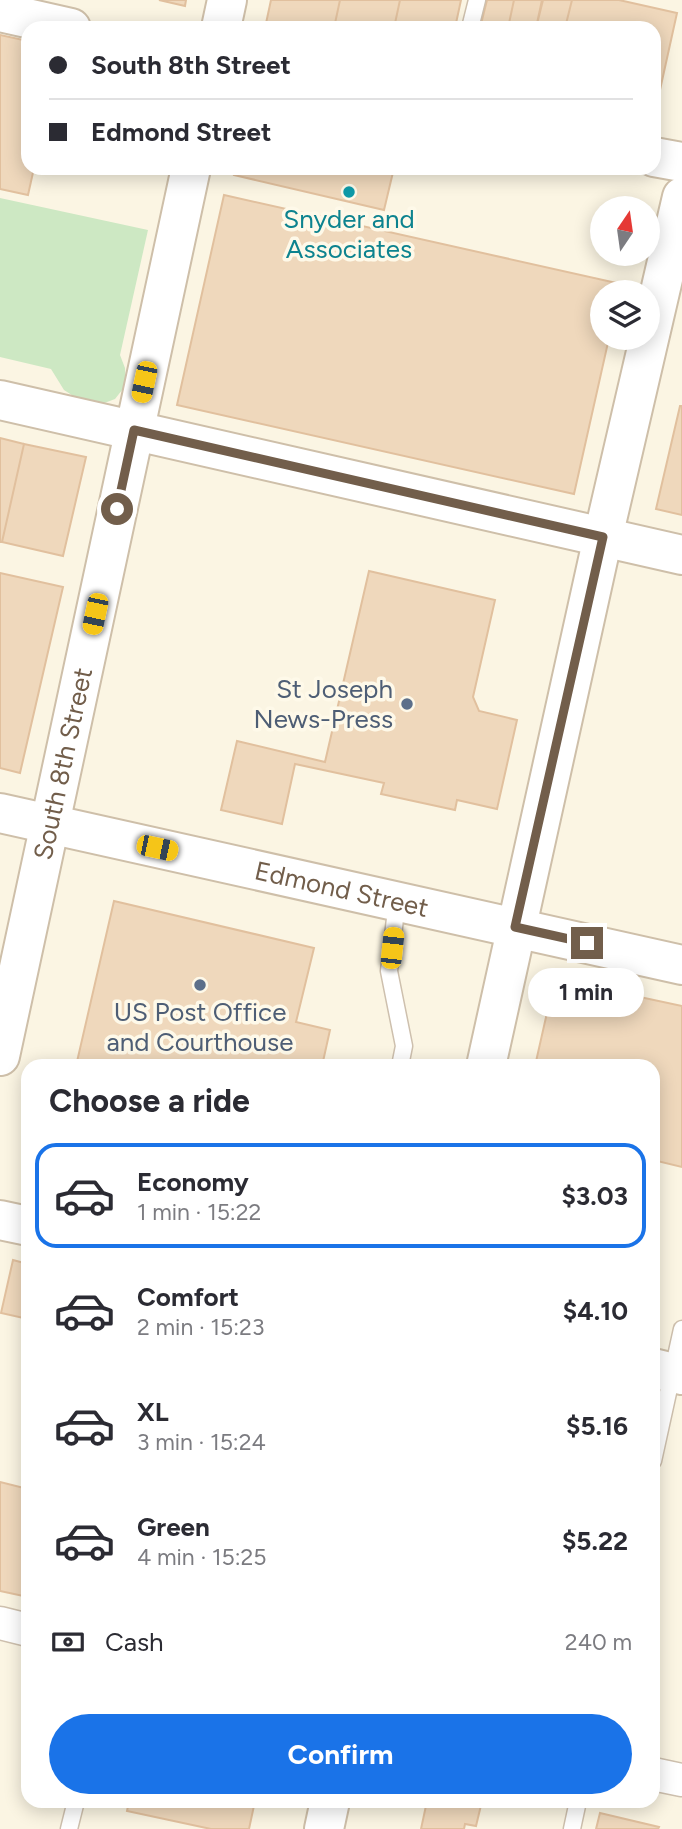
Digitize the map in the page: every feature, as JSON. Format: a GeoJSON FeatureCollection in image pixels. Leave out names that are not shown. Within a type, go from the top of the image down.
{"type":"FeatureCollection","features":[{"type":"Feature","properties":{"kind":"main road"},"geometry":{"type":"LineString","coordinates":[[222,21],[227,0]]}},
{"type":"Feature","properties":{"kind":"main road"},"geometry":{"type":"LineString","coordinates":[[0,12],[40,21]]}},
{"type":"Feature","properties":{"kind":"main road"},"geometry":{"type":"LineString","coordinates":[[661,158],[682,162]]}},
{"type":"Feature","properties":{"kind":"main road","name":"South 8th Street"},"geometry":{"type":"LineString","coordinates":[[0,1056],[189,175]]}},
{"type":"Feature","properties":{"kind":"main road"},"geometry":{"type":"LineString","coordinates":[[487,1059],[603,537],[663,304],[682,197]]}},
{"type":"Feature","properties":{"kind":"main road"},"geometry":{"type":"LineString","coordinates":[[0,400],[682,555]]}},
{"type":"Feature","properties":{"kind":"main road","name":"Edmond Street"},"geometry":{"type":"LineString","coordinates":[[0,813],[682,965]]}},
{"type":"Feature","properties":{"kind":"main road"},"geometry":{"type":"LineString","coordinates":[[0,1220],[21,1224]]}},
{"type":"Feature","properties":{"kind":"main road"},"geometry":{"type":"LineString","coordinates":[[324,1829],[328,1808]]}},
{"type":"Feature","properties":{"kind":"street"},"geometry":{"type":"LineString","coordinates":[[0,1623],[21,1628]]}},
{"type":"Feature","properties":{"kind":"street"},"geometry":{"type":"LineString","coordinates":[[660,1775],[682,1780]]}},
{"type":"Feature","properties":{"kind":"lane"},"geometry":{"type":"LineString","coordinates":[[472,21],[477,0]]}},
{"type":"Feature","properties":{"kind":"lane"},"geometry":{"type":"LineString","coordinates":[[397,901],[389,971],[404,1046],[401,1059]]}},
{"type":"Feature","properties":{"kind":"lane"},"geometry":{"type":"LineString","coordinates":[[660,1422],[669,1372],[682,1329]]}},
{"type":"Feature","properties":{"kind":"lane"},"geometry":{"type":"LineString","coordinates":[[69,1829],[74,1808]]}},
{"type":"Feature","properties":{"kind":"lane"},"geometry":{"type":"LineString","coordinates":[[572,1829],[577,1808]]}},
{"type":"Feature","properties":{"kind":"green space"},"geometry":{"type":"Polygon","coordinates":[[[0,198],[148,230],[120,355],[125,368],[126,385],[115,399],[99,405],[78,399],[64,390],[51,369],[0,357],[0,198]]]}},
{"type":"Feature","properties":{"kind":"building"},"geometry":{"type":"Polygon","coordinates":[[[159,0],[186,0],[185,6],[159,0]]]}},
{"type":"Feature","properties":{"kind":"building"},"geometry":{"type":"Polygon","coordinates":[[[271,0],[340,0],[336,21],[266,21],[271,0]]]}},
{"type":"Feature","properties":{"kind":"building"},"geometry":{"type":"Polygon","coordinates":[[[340,0],[400,0],[396,21],[336,21],[340,0]]]}},
{"type":"Feature","properties":{"kind":"building"},"geometry":{"type":"Polygon","coordinates":[[[400,0],[461,0],[456,21],[396,21],[400,0]]]}},
{"type":"Feature","properties":{"kind":"building"},"geometry":{"type":"Polygon","coordinates":[[[487,0],[514,0],[510,21],[482,21],[487,0]]]}},
{"type":"Feature","properties":{"kind":"building"},"geometry":{"type":"Polygon","coordinates":[[[514,0],[542,0],[538,21],[510,21],[514,0]]]}},
{"type":"Feature","properties":{"kind":"building"},"geometry":{"type":"Polygon","coordinates":[[[543,0],[572,0],[567,21],[538,21],[543,0]]]}},
{"type":"Feature","properties":{"kind":"building"},"geometry":{"type":"Polygon","coordinates":[[[572,0],[619,0],[677,13],[661,85],[661,21],[567,21],[572,0]]]}},
{"type":"Feature","properties":{"kind":"building"},"geometry":{"type":"Polygon","coordinates":[[[0,35],[21,40],[21,175],[32,175],[28,195],[0,189],[0,35]]]}},
{"type":"Feature","properties":{"kind":"building","name":"Snyder and Associates"},"geometry":{"type":"Polygon","coordinates":[[[234,175],[392,175],[384,210],[234,175]]]}},
{"type":"Feature","properties":{"kind":"building"},"geometry":{"type":"Polygon","coordinates":[[[224,195],[603,280],[590,280],[590,350],[606,350],[574,494],[177,405],[224,195]]]}},
{"type":"Feature","properties":{"kind":"building"},"geometry":{"type":"Polygon","coordinates":[[[682,406],[682,515],[656,509],[682,406]]]}},
{"type":"Feature","properties":{"kind":"building"},"geometry":{"type":"Polygon","coordinates":[[[0,438],[24,444],[2,542],[0,542],[0,438]]]}},
{"type":"Feature","properties":{"kind":"building"},"geometry":{"type":"Polygon","coordinates":[[[24,444],[86,457],[63,556],[2,542],[24,444]]]}},
{"type":"Feature","properties":{"kind":"building","name":"St Joseph News-Press"},"geometry":{"type":"Polygon","coordinates":[[[369,571],[495,600],[473,697],[479,711],[517,720],[497,809],[457,800],[455,810],[381,794],[384,783],[295,764],[282,824],[221,810],[237,741],[325,762],[369,571]]]}},
{"type":"Feature","properties":{"kind":"building"},"geometry":{"type":"Polygon","coordinates":[[[0,573],[63,587],[20,773],[0,768],[0,573]]]}},
{"type":"Feature","properties":{"kind":"building","name":"US Post Office and Courthouse"},"geometry":{"type":"Polygon","coordinates":[[[114,901],[314,948],[296,1022],[330,1030],[324,1059],[78,1059],[114,901]]]}},
{"type":"Feature","properties":{"kind":"building"},"geometry":{"type":"Polygon","coordinates":[[[570,982],[682,1006],[682,1167],[660,1162],[660,1059],[537,1059],[551,995],[570,982]]]}},
{"type":"Feature","properties":{"kind":"building"},"geometry":{"type":"Polygon","coordinates":[[[13,1260],[21,1262],[21,1317],[1,1313],[13,1260]]]}},
{"type":"Feature","properties":{"kind":"building"},"geometry":{"type":"Polygon","coordinates":[[[0,1482],[21,1487],[21,1596],[0,1591],[0,1482]]]}},
{"type":"Feature","properties":{"kind":"building"},"geometry":{"type":"Polygon","coordinates":[[[128,1808],[254,1808],[249,1829],[211,1829],[127,1811],[128,1808]]]}},
{"type":"Feature","properties":{"kind":"building"},"geometry":{"type":"Polygon","coordinates":[[[426,1808],[480,1808],[476,1826],[465,1824],[464,1829],[421,1829],[426,1808]]]}},
{"type":"Feature","properties":{"kind":"building"},"geometry":{"type":"Polygon","coordinates":[[[600,1813],[659,1827],[596,1829],[600,1813]]]}},
{"type":"Feature","properties":{"kind":"place","name":"Snyder and Associates"},"geometry":{"type":"Point","coordinates":[349,192]}},
{"type":"Feature","properties":{"kind":"place","name":"St Joseph News-Press"},"geometry":{"type":"Point","coordinates":[407,704]}},
{"type":"Feature","properties":{"kind":"place","name":"US Post Office and Courthouse"},"geometry":{"type":"Point","coordinates":[200,985]}},
{"type":"Feature","properties":{"kind":"route"},"geometry":{"type":"LineString","coordinates":[[117,509],[134,430],[603,537],[515,927],[587,943]]}}]}
